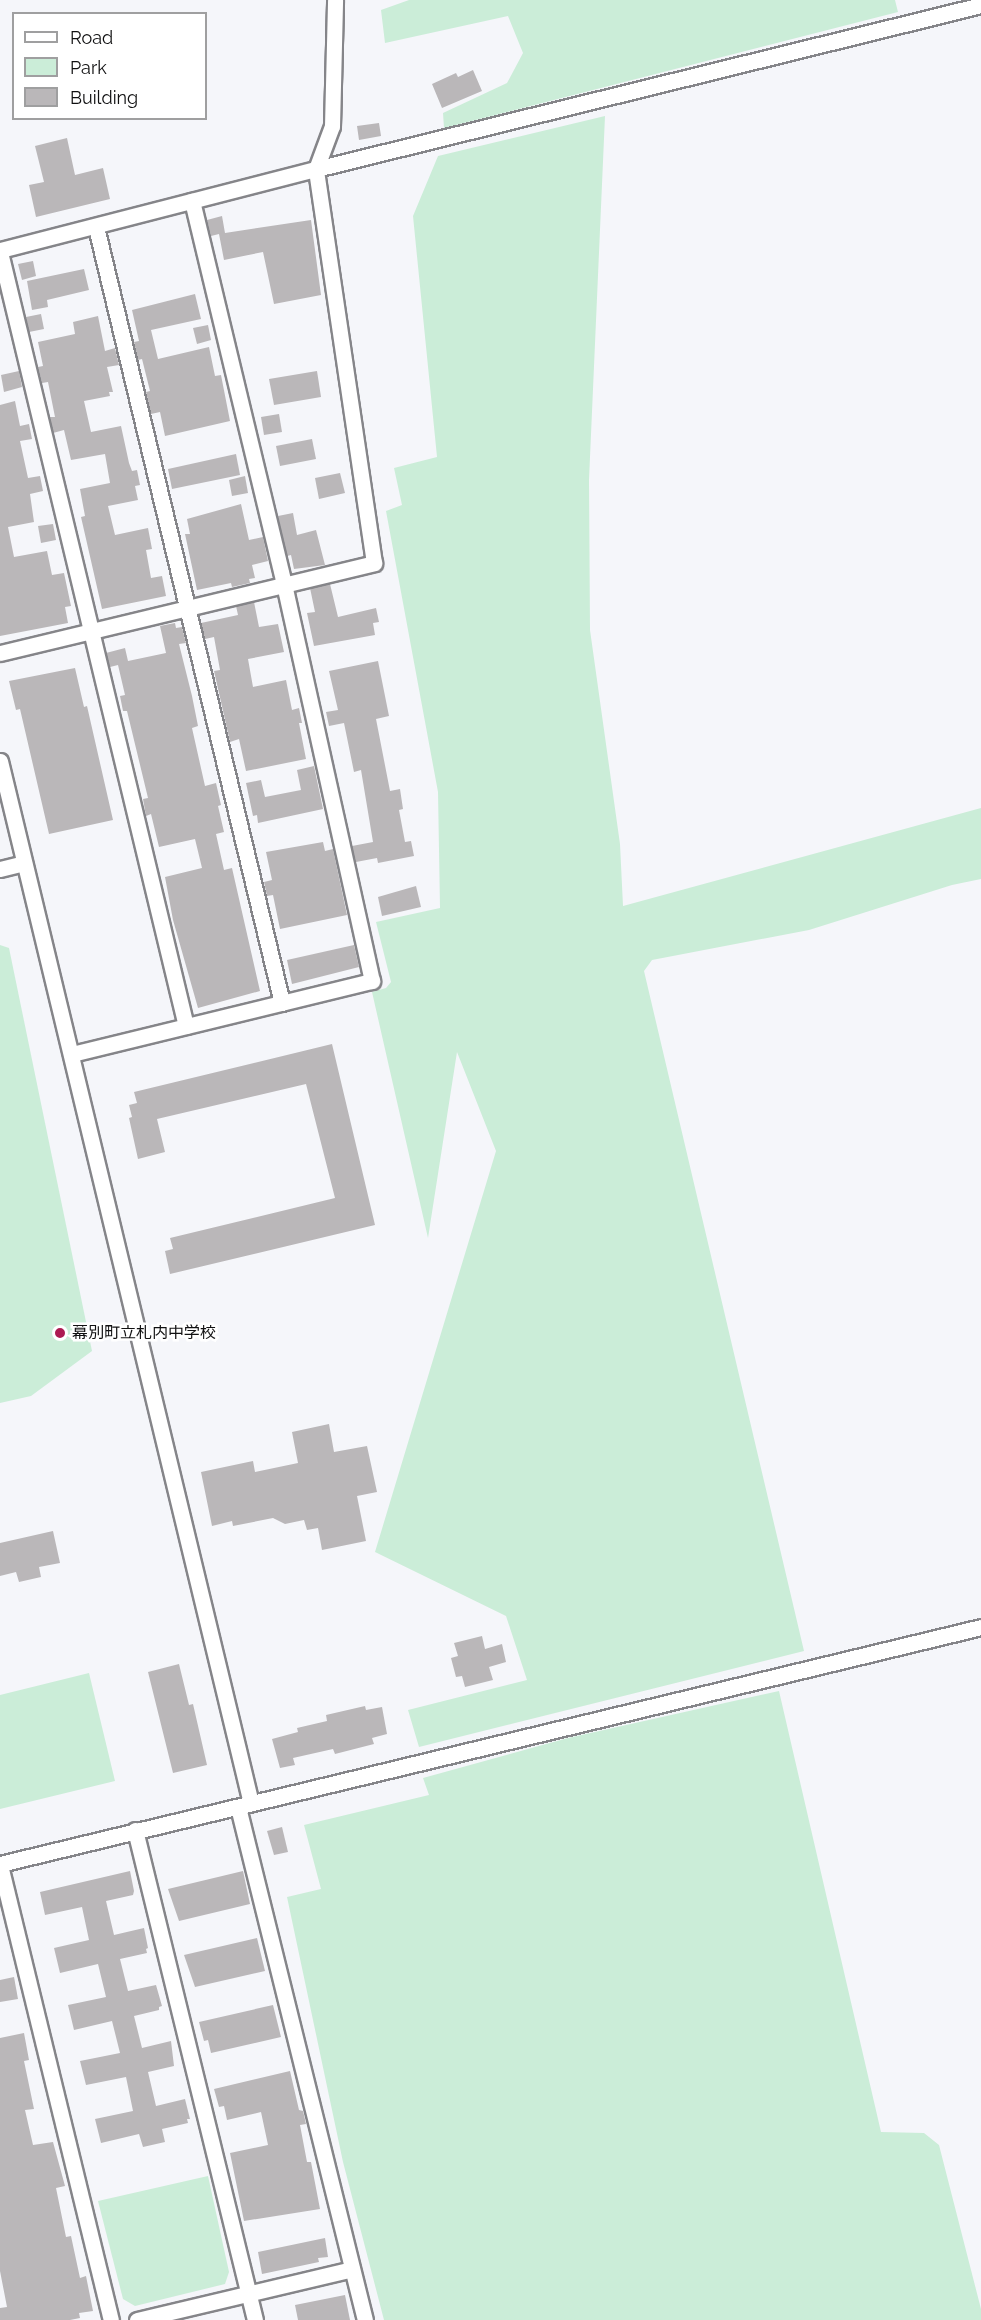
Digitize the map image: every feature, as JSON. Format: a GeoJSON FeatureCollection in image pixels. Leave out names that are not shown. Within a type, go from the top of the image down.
{"type":"FeatureCollection","features":[{"type":"Feature","properties":{"kind":"street"},"geometry":{"type":"LineString","coordinates":[[0,653],[375,562],[316,169],[332,126],[335,0]]}},
{"type":"Feature","properties":{"kind":"street"},"geometry":{"type":"LineString","coordinates":[[186,1026],[0,251],[316,169],[981,5]]}},
{"type":"Feature","properties":{"kind":"street"},"geometry":{"type":"LineString","coordinates":[[72,1054],[372,981],[284,584],[192,201]]}},
{"type":"Feature","properties":{"kind":"street"},"geometry":{"type":"LineString","coordinates":[[96,227],[282,1003]]}},
{"type":"Feature","properties":{"kind":"street"},"geometry":{"type":"LineString","coordinates":[[0,761],[72,1054],[365,2320]]}},
{"type":"Feature","properties":{"kind":"street"},"geometry":{"type":"LineString","coordinates":[[0,869],[24,863]]}},
{"type":"Feature","properties":{"kind":"street"},"geometry":{"type":"LineString","coordinates":[[111,2320],[0,1865],[135,1830],[981,1627]]}},
{"type":"Feature","properties":{"kind":"street"},"geometry":{"type":"LineString","coordinates":[[135,1830],[255,2320]]}},
{"type":"Feature","properties":{"kind":"street"},"geometry":{"type":"LineString","coordinates":[[137,2320],[352,2269]]}},
{"type":"Feature","properties":{"kind":"green space"},"geometry":{"type":"Polygon","coordinates":[[[409,0],[895,0],[898,12],[444,128],[443,113],[507,83],[523,53],[508,16],[385,43],[381,10],[409,0]]]}},
{"type":"Feature","properties":{"kind":"green space"},"geometry":{"type":"Polygon","coordinates":[[[605,116],[589,480],[590,630],[620,844],[623,906],[981,808],[981,879],[952,885],[809,930],[652,960],[644,971],[804,1651],[419,1747],[408,1710],[527,1680],[506,1616],[375,1552],[496,1151],[457,1052],[428,1238],[372,992],[386,988],[391,982],[376,922],[440,908],[438,792],[386,511],[402,505],[394,468],[437,457],[413,216],[438,156],[605,116]]]}},
{"type":"Feature","properties":{"kind":"green space"},"geometry":{"type":"Polygon","coordinates":[[[0,945],[9,948],[92,1351],[31,1396],[0,1403],[0,945]]]}},
{"type":"Feature","properties":{"kind":"green space"},"geometry":{"type":"Polygon","coordinates":[[[89,1673],[115,1781],[0,1809],[0,1695],[89,1673]]]}},
{"type":"Feature","properties":{"kind":"green space"},"geometry":{"type":"Polygon","coordinates":[[[779,1691],[881,2132],[924,2133],[939,2145],[981,2309],[981,2320],[384,2320],[343,2162],[287,1897],[321,1889],[304,1825],[429,1795],[423,1778],[568,1738],[779,1691]]]}},
{"type":"Feature","properties":{"kind":"green space"},"geometry":{"type":"Polygon","coordinates":[[[208,2176],[229,2272],[225,2284],[135,2306],[123,2299],[98,2201],[208,2176]]]}},
{"type":"Feature","properties":{"kind":"building"},"geometry":{"type":"Polygon","coordinates":[[[473,70],[482,91],[442,108],[432,84],[456,73],[458,77],[473,70]]]}},
{"type":"Feature","properties":{"kind":"building"},"geometry":{"type":"Polygon","coordinates":[[[379,123],[381,136],[359,140],[357,126],[379,123]]]}},
{"type":"Feature","properties":{"kind":"building"},"geometry":{"type":"Polygon","coordinates":[[[67,138],[75,175],[103,168],[110,199],[36,217],[29,185],[44,182],[35,146],[67,138]]]}},
{"type":"Feature","properties":{"kind":"building"},"geometry":{"type":"Polygon","coordinates":[[[222,216],[225,233],[311,220],[321,295],[274,304],[263,252],[224,260],[219,234],[211,236],[207,220],[222,216]]]}},
{"type":"Feature","properties":{"kind":"building"},"geometry":{"type":"Polygon","coordinates":[[[33,261],[36,276],[22,280],[18,264],[33,261]]]}},
{"type":"Feature","properties":{"kind":"building"},"geometry":{"type":"Polygon","coordinates":[[[84,269],[89,290],[47,300],[48,307],[32,310],[27,281],[84,269]]]}},
{"type":"Feature","properties":{"kind":"building"},"geometry":{"type":"Polygon","coordinates":[[[195,294],[201,319],[151,330],[158,359],[209,347],[215,376],[221,375],[230,421],[165,436],[160,412],[151,414],[146,392],[150,391],[142,359],[138,360],[134,342],[139,341],[132,310],[195,294]]]}},
{"type":"Feature","properties":{"kind":"building"},"geometry":{"type":"Polygon","coordinates":[[[41,314],[44,329],[29,332],[26,317],[41,314]]]}},
{"type":"Feature","properties":{"kind":"building"},"geometry":{"type":"Polygon","coordinates":[[[98,316],[105,351],[115,348],[119,365],[107,367],[113,392],[109,392],[110,396],[84,401],[91,432],[121,426],[129,463],[132,471],[137,470],[140,485],[135,486],[138,500],[108,506],[115,535],[148,528],[152,549],[146,550],[151,578],[162,576],[166,596],[102,609],[81,517],[85,516],[80,489],[110,483],[105,454],[71,460],[64,430],[53,433],[50,417],[55,417],[48,382],[42,383],[38,367],[43,366],[38,342],[75,334],[73,322],[98,316]]]}},
{"type":"Feature","properties":{"kind":"building"},"geometry":{"type":"Polygon","coordinates":[[[208,325],[211,340],[197,344],[193,328],[208,325]]]}},
{"type":"Feature","properties":{"kind":"building"},"geometry":{"type":"Polygon","coordinates":[[[19,371],[22,387],[4,392],[1,375],[19,371]]]}},
{"type":"Feature","properties":{"kind":"building"},"geometry":{"type":"Polygon","coordinates":[[[317,371],[321,397],[274,405],[269,379],[317,371]]]}},
{"type":"Feature","properties":{"kind":"building"},"geometry":{"type":"Polygon","coordinates":[[[15,401],[20,426],[29,424],[32,439],[20,441],[28,478],[40,476],[43,491],[30,494],[34,522],[8,527],[14,557],[47,551],[52,575],[64,573],[71,606],[65,607],[68,623],[0,636],[0,405],[15,401]]]}},
{"type":"Feature","properties":{"kind":"building"},"geometry":{"type":"Polygon","coordinates":[[[279,414],[282,432],[264,435],[261,417],[279,414]]]}},
{"type":"Feature","properties":{"kind":"building"},"geometry":{"type":"Polygon","coordinates":[[[312,439],[316,459],[280,466],[276,446],[312,439]]]}},
{"type":"Feature","properties":{"kind":"building"},"geometry":{"type":"Polygon","coordinates":[[[236,454],[240,475],[172,489],[168,469],[236,454]]]}},
{"type":"Feature","properties":{"kind":"building"},"geometry":{"type":"Polygon","coordinates":[[[340,473],[345,493],[319,499],[315,478],[340,473]]]}},
{"type":"Feature","properties":{"kind":"building"},"geometry":{"type":"Polygon","coordinates":[[[245,476],[248,493],[232,496],[229,480],[245,476]]]}},
{"type":"Feature","properties":{"kind":"building"},"geometry":{"type":"Polygon","coordinates":[[[241,504],[249,540],[263,537],[268,561],[252,565],[255,578],[249,579],[250,583],[232,587],[231,583],[197,590],[185,534],[190,534],[187,519],[241,504]]]}},
{"type":"Feature","properties":{"kind":"building"},"geometry":{"type":"Polygon","coordinates":[[[293,513],[297,535],[316,530],[325,565],[294,569],[291,555],[287,556],[278,516],[293,513]]]}},
{"type":"Feature","properties":{"kind":"building"},"geometry":{"type":"Polygon","coordinates":[[[53,524],[56,540],[41,543],[38,526],[53,524]]]}},
{"type":"Feature","properties":{"kind":"building"},"geometry":{"type":"Polygon","coordinates":[[[330,584],[338,617],[376,608],[379,622],[373,623],[375,635],[314,646],[307,613],[315,612],[310,588],[330,584]]]}},
{"type":"Feature","properties":{"kind":"building"},"geometry":{"type":"Polygon","coordinates":[[[254,602],[259,627],[278,624],[284,652],[248,659],[253,687],[286,680],[292,710],[299,708],[302,723],[299,723],[306,759],[246,771],[239,739],[230,742],[214,671],[220,670],[214,637],[205,639],[201,623],[238,615],[236,606],[254,602]]]}},
{"type":"Feature","properties":{"kind":"building"},"geometry":{"type":"Polygon","coordinates":[[[175,623],[176,628],[182,627],[186,643],[179,644],[198,726],[192,728],[205,786],[216,783],[221,805],[218,806],[224,832],[216,834],[224,870],[232,868],[260,991],[198,1008],[173,920],[165,877],[202,868],[195,839],[159,847],[151,814],[146,816],[143,799],[148,798],[127,711],[123,711],[120,696],[125,695],[118,665],[110,667],[106,653],[125,648],[128,661],[166,653],[160,626],[175,623]]]}},
{"type":"Feature","properties":{"kind":"building"},"geometry":{"type":"Polygon","coordinates":[[[378,661],[389,716],[376,719],[390,791],[400,789],[403,809],[399,810],[405,842],[411,841],[414,856],[378,863],[377,858],[356,862],[352,846],[373,842],[361,770],[354,772],[344,723],[329,726],[326,712],[338,710],[329,671],[378,661]]]}},
{"type":"Feature","properties":{"kind":"building"},"geometry":{"type":"Polygon","coordinates":[[[75,668],[84,707],[87,706],[113,820],[49,834],[20,709],[16,710],[9,681],[75,668]]]}},
{"type":"Feature","properties":{"kind":"building"},"geometry":{"type":"Polygon","coordinates":[[[314,766],[323,809],[258,823],[257,815],[253,816],[246,783],[261,780],[265,797],[301,790],[297,770],[314,766]]]}},
{"type":"Feature","properties":{"kind":"building"},"geometry":{"type":"Polygon","coordinates":[[[323,842],[325,851],[333,849],[347,915],[280,929],[273,895],[267,896],[264,882],[272,880],[266,852],[323,842]]]}},
{"type":"Feature","properties":{"kind":"building"},"geometry":{"type":"Polygon","coordinates":[[[416,886],[421,907],[382,916],[378,897],[416,886]]]}},
{"type":"Feature","properties":{"kind":"building"},"geometry":{"type":"Polygon","coordinates":[[[354,945],[359,967],[292,984],[287,960],[354,945]]]}},
{"type":"Feature","properties":{"kind":"building"},"geometry":{"type":"Polygon","coordinates":[[[332,1044],[375,1225],[170,1274],[165,1251],[173,1249],[170,1238],[335,1198],[306,1084],[157,1119],[165,1152],[138,1159],[129,1118],[132,1117],[129,1105],[137,1103],[134,1092],[332,1044]]]}},
{"type":"Feature","properties":{"kind":"building"},"geometry":{"type":"Polygon","coordinates":[[[329,1424],[334,1452],[367,1446],[377,1492],[357,1496],[366,1541],[322,1550],[318,1528],[307,1530],[304,1520],[285,1524],[273,1518],[233,1526],[232,1521],[212,1526],[201,1472],[253,1461],[255,1472],[298,1463],[292,1432],[329,1424]]]}},
{"type":"Feature","properties":{"kind":"building"},"geometry":{"type":"Polygon","coordinates":[[[53,1531],[60,1563],[39,1567],[41,1577],[19,1582],[16,1572],[0,1576],[0,1543],[53,1531]]]}},
{"type":"Feature","properties":{"kind":"building"},"geometry":{"type":"Polygon","coordinates":[[[482,1636],[485,1649],[502,1644],[506,1662],[489,1667],[493,1680],[465,1687],[462,1676],[456,1677],[451,1658],[458,1656],[454,1643],[482,1636]]]}},
{"type":"Feature","properties":{"kind":"building"},"geometry":{"type":"Polygon","coordinates":[[[179,1664],[189,1705],[193,1704],[207,1765],[173,1773],[148,1672],[179,1664]]]}},
{"type":"Feature","properties":{"kind":"building"},"geometry":{"type":"Polygon","coordinates":[[[365,1706],[366,1710],[382,1707],[387,1734],[372,1738],[374,1744],[335,1754],[333,1749],[293,1758],[295,1765],[280,1768],[272,1739],[298,1732],[297,1728],[327,1721],[326,1715],[365,1706]]]}},
{"type":"Feature","properties":{"kind":"building"},"geometry":{"type":"Polygon","coordinates":[[[282,1827],[288,1852],[274,1855],[267,1831],[282,1827]]]}},
{"type":"Feature","properties":{"kind":"building"},"geometry":{"type":"Polygon","coordinates":[[[130,1871],[133,1895],[106,1901],[114,1935],[144,1928],[147,1953],[120,1959],[128,1991],[156,1985],[162,2006],[159,2010],[134,2016],[142,2048],[171,2041],[174,2066],[148,2072],[156,2106],[185,2099],[190,2119],[187,2119],[188,2123],[162,2129],[165,2142],[143,2147],[139,2134],[101,2143],[95,2119],[133,2111],[126,2077],[86,2085],[80,2061],[120,2053],[112,2021],[74,2030],[68,2005],[106,1997],[98,1964],[60,1973],[54,1948],[89,1940],[82,1907],[45,1915],[40,1892],[130,1871]]]}},
{"type":"Feature","properties":{"kind":"building"},"geometry":{"type":"Polygon","coordinates":[[[243,1871],[250,1904],[179,1921],[168,1889],[243,1871]]]}},
{"type":"Feature","properties":{"kind":"building"},"geometry":{"type":"Polygon","coordinates":[[[257,1938],[265,1971],[195,1987],[184,1955],[257,1938]]]}},
{"type":"Feature","properties":{"kind":"building"},"geometry":{"type":"Polygon","coordinates":[[[14,1977],[18,1999],[0,2002],[0,1980],[14,1977]]]}},
{"type":"Feature","properties":{"kind":"building"},"geometry":{"type":"Polygon","coordinates":[[[273,2005],[281,2037],[211,2053],[208,2040],[204,2041],[199,2022],[273,2005]]]}},
{"type":"Feature","properties":{"kind":"building"},"geometry":{"type":"Polygon","coordinates":[[[24,2033],[29,2060],[24,2061],[34,2109],[25,2110],[33,2145],[53,2142],[65,2186],[56,2188],[66,2237],[71,2236],[80,2278],[86,2276],[93,2311],[79,2313],[80,2318],[70,2320],[0,2320],[0,2308],[7,2307],[0,2271],[0,2038],[24,2033]]]}},
{"type":"Feature","properties":{"kind":"building"},"geometry":{"type":"Polygon","coordinates":[[[290,2071],[299,2110],[303,2111],[306,2124],[300,2125],[307,2162],[311,2162],[320,2209],[244,2221],[230,2153],[268,2145],[261,2112],[227,2120],[224,2106],[219,2107],[214,2089],[290,2071]]]}},
{"type":"Feature","properties":{"kind":"building"},"geometry":{"type":"Polygon","coordinates":[[[325,2238],[328,2257],[318,2258],[319,2262],[262,2274],[258,2252],[325,2238]]]}},
{"type":"Feature","properties":{"kind":"building"},"geometry":{"type":"Polygon","coordinates":[[[345,2295],[350,2320],[298,2320],[295,2305],[345,2295]]]}},
{"type":"Feature","properties":{"kind":"place","name":"幕別町立札内中学校"},"geometry":{"type":"Point","coordinates":[60,1333]}}]}
